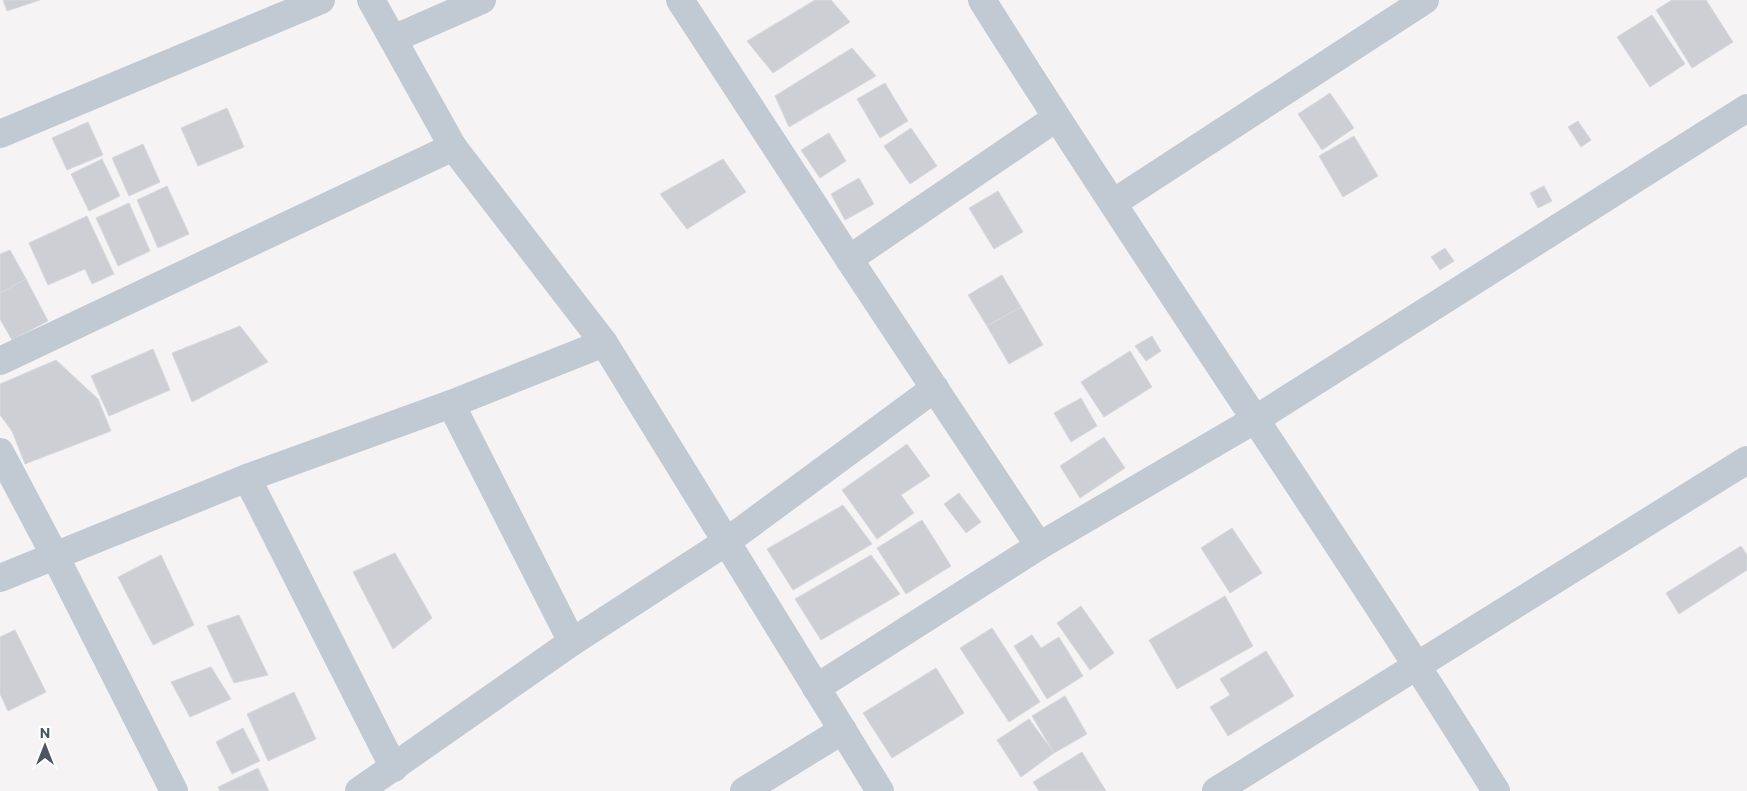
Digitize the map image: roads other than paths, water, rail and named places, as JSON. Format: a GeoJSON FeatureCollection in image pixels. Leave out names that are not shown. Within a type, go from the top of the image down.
{"type":"FeatureCollection","features":[{"type":"Feature","properties":{"kind":"street"},"geometry":{"type":"LineString","coordinates":[[0,134],[321,0]]}},
{"type":"Feature","properties":{"kind":"street"},"geometry":{"type":"LineString","coordinates":[[371,0],[453,147],[604,343],[880,791]]}},
{"type":"Feature","properties":{"kind":"street"},"geometry":{"type":"LineString","coordinates":[[393,39],[482,0]]}},
{"type":"Feature","properties":{"kind":"street"},"geometry":{"type":"LineString","coordinates":[[680,0],[1039,546]]}},
{"type":"Feature","properties":{"kind":"street"},"geometry":{"type":"LineString","coordinates":[[982,0],[1056,118],[1418,665],[1496,791]]}},
{"type":"Feature","properties":{"kind":"street"},"geometry":{"type":"LineString","coordinates":[[1113,203],[1425,0]]}},
{"type":"Feature","properties":{"kind":"street"},"geometry":{"type":"LineString","coordinates":[[816,688],[1039,546],[1256,419],[1747,108]]}},
{"type":"Feature","properties":{"kind":"street"},"geometry":{"type":"LineString","coordinates":[[849,259],[1056,118]]}},
{"type":"Feature","properties":{"kind":"street"},"geometry":{"type":"LineString","coordinates":[[0,361],[453,147]]}},
{"type":"Feature","properties":{"kind":"street"},"geometry":{"type":"LineString","coordinates":[[0,578],[247,478],[450,404],[604,343]]}},
{"type":"Feature","properties":{"kind":"street"},"geometry":{"type":"LineString","coordinates":[[360,791],[572,642],[726,542],[935,388]]}},
{"type":"Feature","properties":{"kind":"street"},"geometry":{"type":"LineString","coordinates":[[450,404],[572,642]]}},
{"type":"Feature","properties":{"kind":"street"},"geometry":{"type":"LineString","coordinates":[[0,452],[174,791]]}},
{"type":"Feature","properties":{"kind":"street"},"geometry":{"type":"LineString","coordinates":[[1217,791],[1747,460]]}},
{"type":"Feature","properties":{"kind":"street"},"geometry":{"type":"LineString","coordinates":[[247,478],[394,768]]}},
{"type":"Feature","properties":{"kind":"street"},"geometry":{"type":"LineString","coordinates":[[744,791],[843,730]]}}]}
